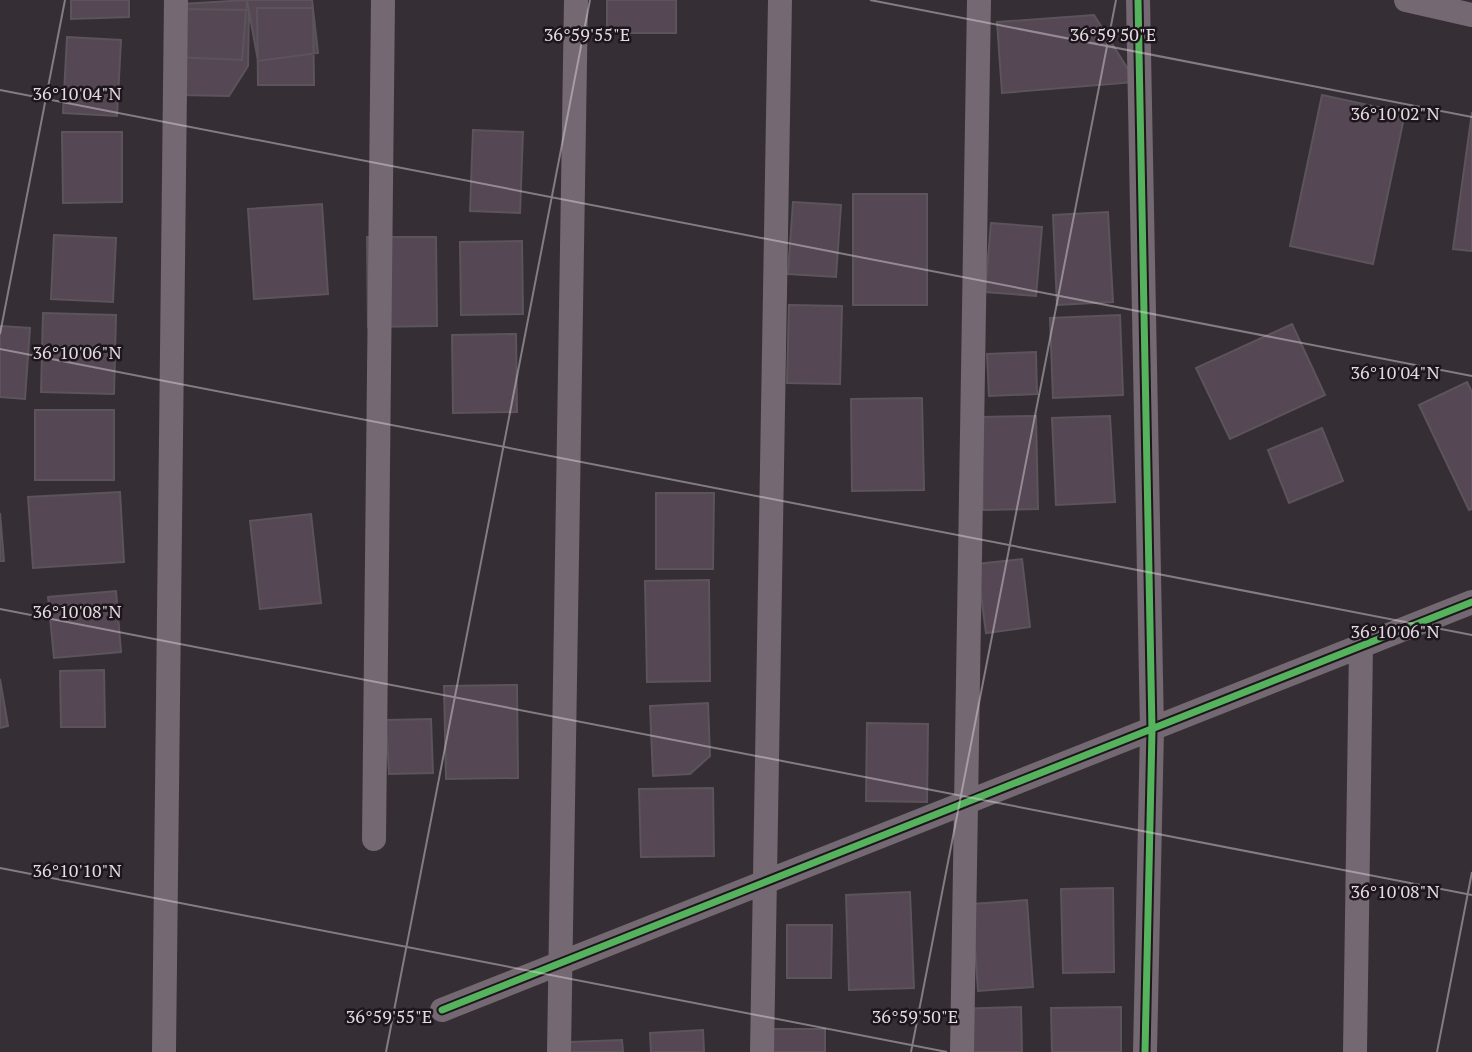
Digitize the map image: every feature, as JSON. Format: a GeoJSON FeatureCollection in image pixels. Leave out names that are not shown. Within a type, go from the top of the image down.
{"type":"FeatureCollection","features":[{"type":"Feature","properties":{"kind":"street"},"geometry":{"type":"LineString","coordinates":[[164,1052],[176,0]]}},
{"type":"Feature","properties":{"kind":"street"},"geometry":{"type":"LineString","coordinates":[[374,839],[383,0]]}},
{"type":"Feature","properties":{"kind":"street"},"geometry":{"type":"LineString","coordinates":[[559,1052],[576,0]]}},
{"type":"Feature","properties":{"kind":"street"},"geometry":{"type":"LineString","coordinates":[[762,1052],[780,0]]}},
{"type":"Feature","properties":{"kind":"street"},"geometry":{"type":"LineString","coordinates":[[962,1052],[979,0]]}},
{"type":"Feature","properties":{"kind":"street"},"geometry":{"type":"LineString","coordinates":[[1138,0],[1152,730],[1145,1052]]}},
{"type":"Feature","properties":{"kind":"street"},"geometry":{"type":"LineString","coordinates":[[1406,0],[1472,15]]}},
{"type":"Feature","properties":{"kind":"street"},"geometry":{"type":"LineString","coordinates":[[442,1010],[1472,601]]}},
{"type":"Feature","properties":{"kind":"street"},"geometry":{"type":"LineString","coordinates":[[1355,1052],[1361,646]]}},
{"type":"Feature","properties":{"kind":"building"},"geometry":{"type":"Polygon","coordinates":[[[71,0],[129,0],[129,17],[71,19],[71,0]]]}},
{"type":"Feature","properties":{"kind":"building"},"geometry":{"type":"Polygon","coordinates":[[[247,0],[312,0],[318,53],[258,61],[247,0]]]}},
{"type":"Feature","properties":{"kind":"building"},"geometry":{"type":"Polygon","coordinates":[[[247,0],[242,60],[177,57],[182,4],[247,0]]]}},
{"type":"Feature","properties":{"kind":"building"},"geometry":{"type":"Polygon","coordinates":[[[607,0],[676,0],[676,33],[607,33],[607,0]]]}},
{"type":"Feature","properties":{"kind":"building"},"geometry":{"type":"Polygon","coordinates":[[[257,8],[313,8],[314,85],[258,85],[257,8]]]}},
{"type":"Feature","properties":{"kind":"building"},"geometry":{"type":"Polygon","coordinates":[[[182,9],[249,10],[248,66],[229,96],[181,95],[182,9]]]}},
{"type":"Feature","properties":{"kind":"building"},"geometry":{"type":"Polygon","coordinates":[[[1094,15],[1136,82],[1002,93],[997,22],[1094,15]]]}},
{"type":"Feature","properties":{"kind":"building"},"geometry":{"type":"Polygon","coordinates":[[[67,37],[121,40],[117,116],[63,113],[67,37]]]}},
{"type":"Feature","properties":{"kind":"building"},"geometry":{"type":"Polygon","coordinates":[[[1322,95],[1405,113],[1373,264],[1290,246],[1322,95]]]}},
{"type":"Feature","properties":{"kind":"building"},"geometry":{"type":"Polygon","coordinates":[[[1472,112],[1472,251],[1453,249],[1472,112]]]}},
{"type":"Feature","properties":{"kind":"building"},"geometry":{"type":"Polygon","coordinates":[[[473,130],[523,132],[520,213],[470,211],[473,130]]]}},
{"type":"Feature","properties":{"kind":"building"},"geometry":{"type":"Polygon","coordinates":[[[62,132],[122,132],[122,202],[63,203],[62,132]]]}},
{"type":"Feature","properties":{"kind":"building"},"geometry":{"type":"Polygon","coordinates":[[[853,194],[927,194],[927,305],[853,305],[853,194]]]}},
{"type":"Feature","properties":{"kind":"building"},"geometry":{"type":"Polygon","coordinates":[[[793,202],[841,205],[836,277],[788,274],[793,202]]]}},
{"type":"Feature","properties":{"kind":"building"},"geometry":{"type":"Polygon","coordinates":[[[322,204],[328,294],[254,299],[248,209],[322,204]]]}},
{"type":"Feature","properties":{"kind":"building"},"geometry":{"type":"Polygon","coordinates":[[[1108,212],[1113,302],[1057,305],[1053,215],[1108,212]]]}},
{"type":"Feature","properties":{"kind":"building"},"geometry":{"type":"Polygon","coordinates":[[[991,223],[1042,227],[1036,296],[985,292],[991,223]]]}},
{"type":"Feature","properties":{"kind":"building"},"geometry":{"type":"Polygon","coordinates":[[[54,235],[116,238],[113,302],[51,299],[54,235]]]}},
{"type":"Feature","properties":{"kind":"building"},"geometry":{"type":"Polygon","coordinates":[[[367,237],[436,237],[437,326],[368,327],[367,237]]]}},
{"type":"Feature","properties":{"kind":"building"},"geometry":{"type":"Polygon","coordinates":[[[522,241],[523,314],[461,315],[460,242],[522,241]]]}},
{"type":"Feature","properties":{"kind":"building"},"geometry":{"type":"Polygon","coordinates":[[[789,305],[842,306],[840,384],[787,383],[789,305]]]}},
{"type":"Feature","properties":{"kind":"building"},"geometry":{"type":"Polygon","coordinates":[[[43,313],[116,315],[114,394],[41,392],[43,313]]]}},
{"type":"Feature","properties":{"kind":"building"},"geometry":{"type":"Polygon","coordinates":[[[1120,315],[1123,395],[1053,398],[1050,318],[1120,315]]]}},
{"type":"Feature","properties":{"kind":"building"},"geometry":{"type":"Polygon","coordinates":[[[1292,324],[1325,395],[1230,439],[1196,368],[1292,324]]]}},
{"type":"Feature","properties":{"kind":"building"},"geometry":{"type":"Polygon","coordinates":[[[0,326],[30,328],[25,399],[0,397],[0,326]]]}},
{"type":"Feature","properties":{"kind":"building"},"geometry":{"type":"Polygon","coordinates":[[[516,334],[517,412],[453,413],[452,335],[516,334]]]}},
{"type":"Feature","properties":{"kind":"building"},"geometry":{"type":"Polygon","coordinates":[[[1036,352],[1037,394],[989,396],[987,354],[1036,352]]]}},
{"type":"Feature","properties":{"kind":"building"},"geometry":{"type":"Polygon","coordinates":[[[1467,382],[1472,392],[1472,509],[1469,510],[1419,405],[1467,382]]]}},
{"type":"Feature","properties":{"kind":"building"},"geometry":{"type":"Polygon","coordinates":[[[922,398],[924,490],[852,491],[851,399],[922,398]]]}},
{"type":"Feature","properties":{"kind":"building"},"geometry":{"type":"Polygon","coordinates":[[[35,410],[114,410],[114,480],[35,480],[35,410]]]}},
{"type":"Feature","properties":{"kind":"building"},"geometry":{"type":"Polygon","coordinates":[[[1036,416],[1038,509],[983,510],[981,417],[1036,416]]]}},
{"type":"Feature","properties":{"kind":"building"},"geometry":{"type":"Polygon","coordinates":[[[1110,416],[1115,502],[1056,505],[1052,418],[1110,416]]]}},
{"type":"Feature","properties":{"kind":"building"},"geometry":{"type":"Polygon","coordinates":[[[1322,428],[1343,481],[1289,503],[1268,450],[1322,428]]]}},
{"type":"Feature","properties":{"kind":"building"},"geometry":{"type":"Polygon","coordinates":[[[120,492],[124,562],[33,568],[28,497],[120,492]]]}},
{"type":"Feature","properties":{"kind":"building"},"geometry":{"type":"Polygon","coordinates":[[[656,493],[714,493],[713,569],[656,569],[656,493]]]}},
{"type":"Feature","properties":{"kind":"building"},"geometry":{"type":"Polygon","coordinates":[[[0,513],[4,561],[0,561],[0,513]]]}},
{"type":"Feature","properties":{"kind":"building"},"geometry":{"type":"Polygon","coordinates":[[[311,514],[321,603],[260,609],[250,521],[311,514]]]}},
{"type":"Feature","properties":{"kind":"building"},"geometry":{"type":"Polygon","coordinates":[[[1022,559],[1030,627],[986,633],[977,564],[1022,559]]]}},
{"type":"Feature","properties":{"kind":"building"},"geometry":{"type":"Polygon","coordinates":[[[709,580],[710,681],[647,682],[645,581],[709,580]]]}},
{"type":"Feature","properties":{"kind":"building"},"geometry":{"type":"Polygon","coordinates":[[[116,591],[121,652],[54,658],[48,597],[116,591]]]}},
{"type":"Feature","properties":{"kind":"building"},"geometry":{"type":"Polygon","coordinates":[[[104,670],[105,727],[61,727],[60,671],[104,670]]]}},
{"type":"Feature","properties":{"kind":"building"},"geometry":{"type":"Polygon","coordinates":[[[0,679],[8,726],[0,728],[0,679]]]}},
{"type":"Feature","properties":{"kind":"building"},"geometry":{"type":"Polygon","coordinates":[[[517,685],[518,778],[446,779],[444,686],[517,685]]]}},
{"type":"Feature","properties":{"kind":"building"},"geometry":{"type":"Polygon","coordinates":[[[708,703],[710,756],[690,774],[653,776],[650,706],[708,703]]]}},
{"type":"Feature","properties":{"kind":"building"},"geometry":{"type":"Polygon","coordinates":[[[431,719],[433,773],[389,774],[386,720],[431,719]]]}},
{"type":"Feature","properties":{"kind":"building"},"geometry":{"type":"Polygon","coordinates":[[[867,723],[928,724],[927,802],[866,801],[867,723]]]}},
{"type":"Feature","properties":{"kind":"building"},"geometry":{"type":"Polygon","coordinates":[[[713,788],[714,856],[641,857],[639,789],[713,788]]]}},
{"type":"Feature","properties":{"kind":"building"},"geometry":{"type":"Polygon","coordinates":[[[1113,888],[1114,972],[1063,973],[1061,889],[1113,888]]]}},
{"type":"Feature","properties":{"kind":"building"},"geometry":{"type":"Polygon","coordinates":[[[910,892],[914,988],[849,990],[846,895],[910,892]]]}},
{"type":"Feature","properties":{"kind":"building"},"geometry":{"type":"Polygon","coordinates":[[[1027,900],[1033,987],[978,991],[972,904],[1027,900]]]}},
{"type":"Feature","properties":{"kind":"building"},"geometry":{"type":"Polygon","coordinates":[[[787,925],[832,925],[831,978],[787,978],[787,925]]]}},
{"type":"Feature","properties":{"kind":"building"},"geometry":{"type":"Polygon","coordinates":[[[1021,1007],[1022,1052],[954,1052],[953,1009],[1021,1007]]]}},
{"type":"Feature","properties":{"kind":"building"},"geometry":{"type":"Polygon","coordinates":[[[1121,1007],[1121,1052],[1052,1052],[1051,1008],[1121,1007]]]}},
{"type":"Feature","properties":{"kind":"building"},"geometry":{"type":"Polygon","coordinates":[[[771,1029],[825,1029],[825,1052],[771,1052],[771,1029]]]}},
{"type":"Feature","properties":{"kind":"building"},"geometry":{"type":"Polygon","coordinates":[[[703,1030],[704,1052],[651,1052],[650,1033],[703,1030]]]}},
{"type":"Feature","properties":{"kind":"building"},"geometry":{"type":"Polygon","coordinates":[[[622,1040],[623,1052],[570,1052],[570,1042],[622,1040]]]}},
{"type":"Feature","properties":{"kind":"cycle path"},"geometry":{"type":"LineString","coordinates":[[1138,0],[1152,730],[1145,1052]]}},
{"type":"Feature","properties":{"kind":"cycle path"},"geometry":{"type":"LineString","coordinates":[[442,1010],[1472,602]]}}]}
